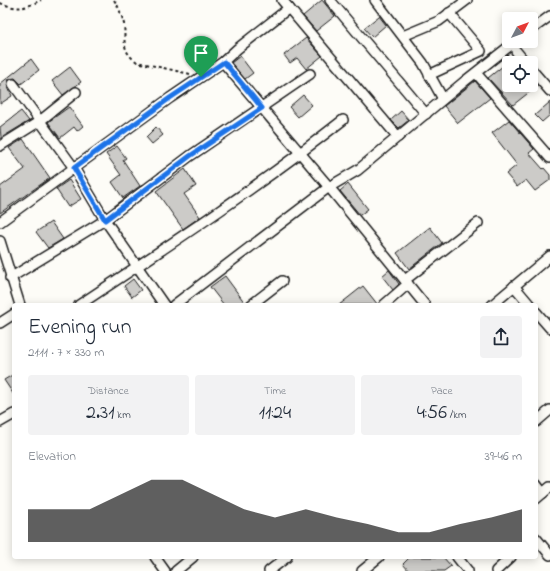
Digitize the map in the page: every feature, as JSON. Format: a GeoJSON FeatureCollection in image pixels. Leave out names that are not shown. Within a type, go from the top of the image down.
{"type":"FeatureCollection","features":[{"type":"Feature","properties":{"kind":"street"},"geometry":{"type":"LineString","coordinates":[[282,0],[398,137]]}},
{"type":"Feature","properties":{"kind":"street"},"geometry":{"type":"LineString","coordinates":[[330,0],[426,114]]}},
{"type":"Feature","properties":{"kind":"street"},"geometry":{"type":"LineString","coordinates":[[375,0],[403,36],[430,75],[443,99]]}},
{"type":"Feature","properties":{"kind":"street"},"geometry":{"type":"LineString","coordinates":[[403,36],[435,23],[467,0]]}},
{"type":"Feature","properties":{"kind":"street"},"geometry":{"type":"LineString","coordinates":[[1,219],[224,62],[237,49],[289,8]]}},
{"type":"Feature","properties":{"kind":"street"},"geometry":{"type":"LineString","coordinates":[[430,75],[481,51],[449,13]]}},
{"type":"Feature","properties":{"kind":"street"},"geometry":{"type":"LineString","coordinates":[[538,25],[550,16]]}},
{"type":"Feature","properties":{"kind":"street"},"geometry":{"type":"LineString","coordinates":[[177,303],[329,186],[358,170],[507,48]]}},
{"type":"Feature","properties":{"kind":"street"},"geometry":{"type":"LineString","coordinates":[[516,51],[520,56]]}},
{"type":"Feature","properties":{"kind":"street"},"geometry":{"type":"LineString","coordinates":[[224,62],[329,186],[423,303]]}},
{"type":"Feature","properties":{"kind":"street"},"geometry":{"type":"LineString","coordinates":[[476,73],[550,158]]}},
{"type":"Feature","properties":{"kind":"street"},"geometry":{"type":"LineString","coordinates":[[10,278],[105,220],[190,156],[310,74]]}},
{"type":"Feature","properties":{"kind":"street"},"geometry":{"type":"LineString","coordinates":[[538,77],[550,91]]}},
{"type":"Feature","properties":{"kind":"street"},"geometry":{"type":"LineString","coordinates":[[13,84],[74,168],[105,220],[162,303]]}},
{"type":"Feature","properties":{"kind":"street"},"geometry":{"type":"LineString","coordinates":[[0,146],[40,121],[76,92]]}},
{"type":"Feature","properties":{"kind":"street"},"geometry":{"type":"LineString","coordinates":[[82,303],[301,154],[343,120]]}},
{"type":"Feature","properties":{"kind":"street"},"geometry":{"type":"LineString","coordinates":[[386,303],[407,282],[478,223]]}},
{"type":"Feature","properties":{"kind":"street"},"geometry":{"type":"LineString","coordinates":[[0,241],[10,278],[19,303]]}},
{"type":"Feature","properties":{"kind":"street"},"geometry":{"type":"LineString","coordinates":[[494,303],[550,256]]}},
{"type":"Feature","properties":{"kind":"street"},"geometry":{"type":"LineString","coordinates":[[254,303],[282,281]]}},
{"type":"Feature","properties":{"kind":"street"},"geometry":{"type":"LineString","coordinates":[[514,286],[528,303]]}},
{"type":"Feature","properties":{"kind":"street"},"geometry":{"type":"LineString","coordinates":[[538,314],[550,328]]}},
{"type":"Feature","properties":{"kind":"street"},"geometry":{"type":"LineString","coordinates":[[0,323],[12,315]]}},
{"type":"Feature","properties":{"kind":"street"},"geometry":{"type":"LineString","coordinates":[[538,420],[550,410]]}},
{"type":"Feature","properties":{"kind":"street"},"geometry":{"type":"LineString","coordinates":[[0,422],[12,415]]}},
{"type":"Feature","properties":{"kind":"street"},"geometry":{"type":"LineString","coordinates":[[538,540],[550,555]]}},
{"type":"Feature","properties":{"kind":"street"},"geometry":{"type":"LineString","coordinates":[[156,559],[165,571]]}},
{"type":"Feature","properties":{"kind":"street"},"geometry":{"type":"LineString","coordinates":[[176,571],[191,559]]}},
{"type":"Feature","properties":{"kind":"street"},"geometry":{"type":"LineString","coordinates":[[269,571],[284,559]]}},
{"type":"Feature","properties":{"kind":"street"},"geometry":{"type":"LineString","coordinates":[[362,571],[377,559]]}},
{"type":"Feature","properties":{"kind":"street"},"geometry":{"type":"LineString","coordinates":[[459,559],[468,571]]}},
{"type":"Feature","properties":{"kind":"street"},"geometry":{"type":"LineString","coordinates":[[496,571],[509,559]]}},
{"type":"Feature","properties":{"kind":"path"},"geometry":{"type":"LineString","coordinates":[[0,3],[15,9],[21,9],[41,0]]}},
{"type":"Feature","properties":{"kind":"path"},"geometry":{"type":"LineString","coordinates":[[114,0],[124,25],[124,44],[133,59],[137,62],[201,77]]}},
{"type":"Feature","properties":{"kind":"building"},"geometry":{"type":"Polygon","coordinates":[[[322,0],[335,16],[316,31],[303,16],[322,0]]]}},
{"type":"Feature","properties":{"kind":"building"},"geometry":{"type":"Polygon","coordinates":[[[379,16],[386,25],[372,37],[364,28],[379,16]]]}},
{"type":"Feature","properties":{"kind":"building"},"geometry":{"type":"Polygon","coordinates":[[[306,38],[322,56],[306,69],[297,58],[290,63],[284,55],[306,38]]]}},
{"type":"Feature","properties":{"kind":"building"},"geometry":{"type":"Polygon","coordinates":[[[240,56],[253,73],[245,79],[231,63],[240,56]]]}},
{"type":"Feature","properties":{"kind":"building"},"geometry":{"type":"Polygon","coordinates":[[[31,59],[39,70],[21,84],[15,78],[9,79],[7,85],[12,96],[0,104],[0,84],[31,59]]]}},
{"type":"Feature","properties":{"kind":"building"},"geometry":{"type":"Polygon","coordinates":[[[70,67],[81,82],[63,95],[52,81],[70,67]]]}},
{"type":"Feature","properties":{"kind":"building"},"geometry":{"type":"Polygon","coordinates":[[[502,67],[502,92],[529,92],[513,105],[488,78],[502,67]]]}},
{"type":"Feature","properties":{"kind":"building"},"geometry":{"type":"Polygon","coordinates":[[[475,81],[490,98],[458,123],[444,106],[475,81]]]}},
{"type":"Feature","properties":{"kind":"building"},"geometry":{"type":"Polygon","coordinates":[[[303,95],[312,105],[298,117],[289,107],[303,95]]]}},
{"type":"Feature","properties":{"kind":"building"},"geometry":{"type":"Polygon","coordinates":[[[550,102],[550,115],[542,122],[535,115],[550,102]]]}},
{"type":"Feature","properties":{"kind":"building"},"geometry":{"type":"Polygon","coordinates":[[[69,107],[83,126],[77,131],[74,127],[60,138],[48,122],[69,107]]]}},
{"type":"Feature","properties":{"kind":"building"},"geometry":{"type":"Polygon","coordinates":[[[21,111],[29,121],[1,138],[0,127],[21,111]]]}},
{"type":"Feature","properties":{"kind":"building"},"geometry":{"type":"Polygon","coordinates":[[[401,111],[409,120],[399,128],[391,120],[401,111]]]}},
{"type":"Feature","properties":{"kind":"building"},"geometry":{"type":"Polygon","coordinates":[[[509,120],[534,149],[529,153],[550,175],[550,180],[535,191],[526,180],[517,187],[506,174],[517,165],[492,133],[509,120]]]}},
{"type":"Feature","properties":{"kind":"building"},"geometry":{"type":"Polygon","coordinates":[[[156,127],[163,135],[152,144],[146,137],[156,127]]]}},
{"type":"Feature","properties":{"kind":"building"},"geometry":{"type":"Polygon","coordinates":[[[23,139],[50,178],[0,213],[0,187],[25,169],[9,148],[23,139]]]}},
{"type":"Feature","properties":{"kind":"building"},"geometry":{"type":"Polygon","coordinates":[[[117,146],[126,158],[123,160],[140,186],[123,198],[112,182],[121,175],[106,154],[117,146]]]}},
{"type":"Feature","properties":{"kind":"building"},"geometry":{"type":"Polygon","coordinates":[[[185,169],[196,186],[184,194],[200,217],[183,229],[156,191],[185,169]]]}},
{"type":"Feature","properties":{"kind":"building"},"geometry":{"type":"Polygon","coordinates":[[[69,180],[81,199],[68,207],[56,189],[69,180]]]}},
{"type":"Feature","properties":{"kind":"building"},"geometry":{"type":"Polygon","coordinates":[[[348,184],[368,209],[360,215],[340,191],[348,184]]]}},
{"type":"Feature","properties":{"kind":"building"},"geometry":{"type":"Polygon","coordinates":[[[51,222],[63,239],[48,248],[36,232],[51,222]]]}},
{"type":"Feature","properties":{"kind":"building"},"geometry":{"type":"Polygon","coordinates":[[[430,227],[442,243],[409,269],[397,253],[430,227]]]}},
{"type":"Feature","properties":{"kind":"building"},"geometry":{"type":"Polygon","coordinates":[[[389,270],[399,284],[393,290],[382,276],[389,270]]]}},
{"type":"Feature","properties":{"kind":"building"},"geometry":{"type":"Polygon","coordinates":[[[225,276],[245,303],[222,303],[210,287],[225,276]]]}},
{"type":"Feature","properties":{"kind":"building"},"geometry":{"type":"Polygon","coordinates":[[[133,279],[141,290],[132,297],[124,286],[133,279]]]}},
{"type":"Feature","properties":{"kind":"building"},"geometry":{"type":"Polygon","coordinates":[[[363,286],[376,303],[342,303],[363,286]]]}},
{"type":"Feature","properties":{"kind":"building"},"geometry":{"type":"Polygon","coordinates":[[[12,375],[12,392],[4,380],[12,375]]]}},
{"type":"Feature","properties":{"kind":"building"},"geometry":{"type":"Polygon","coordinates":[[[408,559],[445,559],[451,566],[444,571],[409,571],[403,564],[408,559]]]}},
{"type":"Feature","properties":{"kind":"route"},"geometry":{"type":"LineString","coordinates":[[224,62],[262,108],[190,156],[105,220],[74,168],[90,155],[201,77],[224,62]]}}]}
